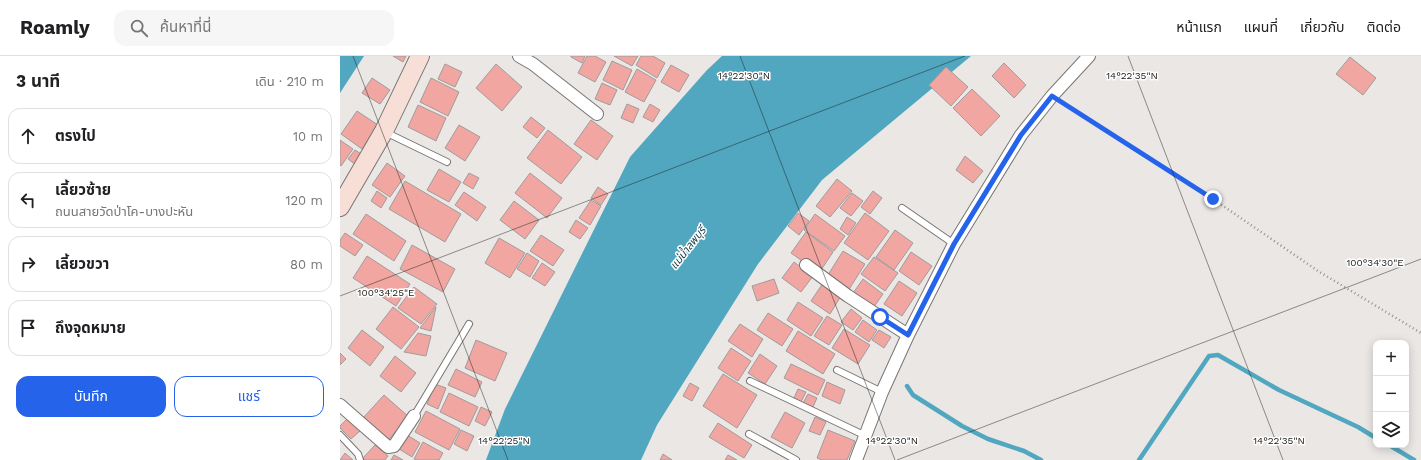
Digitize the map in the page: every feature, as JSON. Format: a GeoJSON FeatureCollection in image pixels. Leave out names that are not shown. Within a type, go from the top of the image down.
{"type":"FeatureCollection","features":[{"type":"Feature","properties":{"kind":"main road"},"geometry":{"type":"LineString","coordinates":[[340,207],[384,131],[420,56]]}},
{"type":"Feature","properties":{"kind":"street"},"geometry":{"type":"LineString","coordinates":[[519,56],[533,64],[597,114]]}},
{"type":"Feature","properties":{"kind":"street"},"geometry":{"type":"LineString","coordinates":[[856,460],[882,392],[908,335],[954,244],[1021,135],[1052,96],[1089,56]]}},
{"type":"Feature","properties":{"kind":"street"},"geometry":{"type":"LineString","coordinates":[[806,265],[854,300],[908,335]]}},
{"type":"Feature","properties":{"kind":"street"},"geometry":{"type":"LineString","coordinates":[[340,405],[388,447],[394,446],[414,416]]}},
{"type":"Feature","properties":{"kind":"lane"},"geometry":{"type":"LineString","coordinates":[[384,131],[447,162]]}},
{"type":"Feature","properties":{"kind":"lane"},"geometry":{"type":"LineString","coordinates":[[902,208],[954,244]]}},
{"type":"Feature","properties":{"kind":"lane"},"geometry":{"type":"LineString","coordinates":[[414,416],[469,324]]}},
{"type":"Feature","properties":{"kind":"lane"},"geometry":{"type":"LineString","coordinates":[[837,370],[882,392]]}},
{"type":"Feature","properties":{"kind":"lane"},"geometry":{"type":"LineString","coordinates":[[750,381],[866,436]]}},
{"type":"Feature","properties":{"kind":"lane"},"geometry":{"type":"LineString","coordinates":[[749,434],[796,460]]}},
{"type":"Feature","properties":{"kind":"lane"},"geometry":{"type":"LineString","coordinates":[[340,435],[358,454],[360,460]]}},
{"type":"Feature","properties":{"kind":"path"},"geometry":{"type":"LineString","coordinates":[[1052,96],[1213,199],[1318,271],[1421,333]]}},
{"type":"Feature","properties":{"kind":"water"},"geometry":{"type":"Polygon","coordinates":[[[340,56],[364,56],[340,93],[340,56]]]}},
{"type":"Feature","properties":{"kind":"water","name":"แม่น้ำลพบุรี"},"geometry":{"type":"Polygon","coordinates":[[[722,56],[971,56],[822,180],[758,264],[657,425],[641,460],[486,460],[505,409],[630,157],[707,70],[722,56]]]}},
{"type":"Feature","properties":{"kind":"building"},"geometry":{"type":"Polygon","coordinates":[[[393,56],[406,56],[403,62],[393,56]]]}},
{"type":"Feature","properties":{"kind":"building"},"geometry":{"type":"Polygon","coordinates":[[[571,56],[585,56],[582,63],[571,56]]]}},
{"type":"Feature","properties":{"kind":"building"},"geometry":{"type":"Polygon","coordinates":[[[587,56],[595,56],[606,62],[595,82],[578,73],[587,56]]]}},
{"type":"Feature","properties":{"kind":"building"},"geometry":{"type":"Polygon","coordinates":[[[614,56],[638,56],[632,66],[614,56]]]}},
{"type":"Feature","properties":{"kind":"building"},"geometry":{"type":"Polygon","coordinates":[[[641,56],[653,56],[665,63],[657,78],[636,65],[641,56]]]}},
{"type":"Feature","properties":{"kind":"building"},"geometry":{"type":"Polygon","coordinates":[[[1350,57],[1376,78],[1363,95],[1336,74],[1350,57]]]}},
{"type":"Feature","properties":{"kind":"building"},"geometry":{"type":"Polygon","coordinates":[[[612,61],[632,70],[623,90],[603,80],[612,61]]]}},
{"type":"Feature","properties":{"kind":"building"},"geometry":{"type":"Polygon","coordinates":[[[1004,63],[1026,85],[1014,98],[992,76],[1004,63]]]}},
{"type":"Feature","properties":{"kind":"building"},"geometry":{"type":"Polygon","coordinates":[[[445,64],[462,72],[455,87],[438,79],[445,64]]]}},
{"type":"Feature","properties":{"kind":"building"},"geometry":{"type":"Polygon","coordinates":[[[496,64],[522,87],[502,111],[476,88],[496,64]]]}},
{"type":"Feature","properties":{"kind":"building"},"geometry":{"type":"Polygon","coordinates":[[[671,65],[689,75],[679,92],[661,82],[671,65]]]}},
{"type":"Feature","properties":{"kind":"building"},"geometry":{"type":"Polygon","coordinates":[[[946,67],[968,87],[951,106],[929,85],[946,67]]]}},
{"type":"Feature","properties":{"kind":"building"},"geometry":{"type":"Polygon","coordinates":[[[637,69],[656,80],[644,102],[625,92],[637,69]]]}},
{"type":"Feature","properties":{"kind":"building"},"geometry":{"type":"Polygon","coordinates":[[[372,78],[390,90],[380,104],[362,93],[372,78]]]}},
{"type":"Feature","properties":{"kind":"building"},"geometry":{"type":"Polygon","coordinates":[[[431,78],[459,92],[448,116],[420,102],[431,78]]]}},
{"type":"Feature","properties":{"kind":"building"},"geometry":{"type":"Polygon","coordinates":[[[602,83],[617,90],[610,105],[595,99],[602,83]]]}},
{"type":"Feature","properties":{"kind":"building"},"geometry":{"type":"Polygon","coordinates":[[[972,89],[1000,116],[981,136],[953,108],[972,89]]]}},
{"type":"Feature","properties":{"kind":"building"},"geometry":{"type":"Polygon","coordinates":[[[627,104],[639,109],[633,123],[621,118],[627,104]]]}},
{"type":"Feature","properties":{"kind":"building"},"geometry":{"type":"Polygon","coordinates":[[[650,104],[660,110],[653,122],[643,117],[650,104]]]}},
{"type":"Feature","properties":{"kind":"building"},"geometry":{"type":"Polygon","coordinates":[[[418,105],[446,118],[436,141],[408,127],[418,105]]]}},
{"type":"Feature","properties":{"kind":"building"},"geometry":{"type":"Polygon","coordinates":[[[357,111],[378,125],[362,149],[341,134],[357,111]]]}},
{"type":"Feature","properties":{"kind":"building"},"geometry":{"type":"Polygon","coordinates":[[[531,117],[545,128],[537,138],[523,127],[531,117]]]}},
{"type":"Feature","properties":{"kind":"building"},"geometry":{"type":"Polygon","coordinates":[[[591,120],[613,136],[597,160],[574,144],[591,120]]]}},
{"type":"Feature","properties":{"kind":"building"},"geometry":{"type":"Polygon","coordinates":[[[459,125],[480,137],[465,161],[445,148],[459,125]]]}},
{"type":"Feature","properties":{"kind":"building"},"geometry":{"type":"Polygon","coordinates":[[[548,130],[582,157],[561,184],[527,158],[548,130]]]}},
{"type":"Feature","properties":{"kind":"building"},"geometry":{"type":"Polygon","coordinates":[[[340,140],[353,149],[341,166],[340,165],[340,140]]]}},
{"type":"Feature","properties":{"kind":"building"},"geometry":{"type":"Polygon","coordinates":[[[355,150],[363,155],[356,165],[348,159],[355,150]]]}},
{"type":"Feature","properties":{"kind":"building"},"geometry":{"type":"Polygon","coordinates":[[[965,156],[983,171],[973,183],[956,170],[965,156]]]}},
{"type":"Feature","properties":{"kind":"building"},"geometry":{"type":"Polygon","coordinates":[[[387,163],[405,176],[390,197],[372,185],[387,163]]]}},
{"type":"Feature","properties":{"kind":"building"},"geometry":{"type":"Polygon","coordinates":[[[439,169],[461,182],[449,202],[427,190],[439,169]]]}},
{"type":"Feature","properties":{"kind":"building"},"geometry":{"type":"Polygon","coordinates":[[[469,173],[479,178],[473,189],[463,183],[469,173]]]}},
{"type":"Feature","properties":{"kind":"building"},"geometry":{"type":"Polygon","coordinates":[[[530,173],[562,198],[547,218],[515,193],[530,173]]]}},
{"type":"Feature","properties":{"kind":"building"},"geometry":{"type":"Polygon","coordinates":[[[837,179],[852,191],[830,217],[816,206],[837,179]]]}},
{"type":"Feature","properties":{"kind":"building"},"geometry":{"type":"Polygon","coordinates":[[[405,181],[461,214],[445,242],[389,209],[405,181]]]}},
{"type":"Feature","properties":{"kind":"building"},"geometry":{"type":"Polygon","coordinates":[[[598,187],[608,194],[601,205],[591,198],[598,187]]]}},
{"type":"Feature","properties":{"kind":"building"},"geometry":{"type":"Polygon","coordinates":[[[377,191],[387,198],[381,208],[371,201],[377,191]]]}},
{"type":"Feature","properties":{"kind":"building"},"geometry":{"type":"Polygon","coordinates":[[[873,191],[882,198],[870,214],[861,207],[873,191]]]}},
{"type":"Feature","properties":{"kind":"building"},"geometry":{"type":"Polygon","coordinates":[[[464,192],[486,207],[477,221],[455,205],[464,192]]]}},
{"type":"Feature","properties":{"kind":"building"},"geometry":{"type":"Polygon","coordinates":[[[852,193],[863,201],[851,216],[840,208],[852,193]]]}},
{"type":"Feature","properties":{"kind":"building"},"geometry":{"type":"Polygon","coordinates":[[[591,200],[601,206],[590,225],[579,218],[591,200]]]}},
{"type":"Feature","properties":{"kind":"building"},"geometry":{"type":"Polygon","coordinates":[[[514,201],[539,220],[525,239],[500,220],[514,201]]]}},
{"type":"Feature","properties":{"kind":"building"},"geometry":{"type":"Polygon","coordinates":[[[798,213],[809,221],[799,235],[788,226],[798,213]]]}},
{"type":"Feature","properties":{"kind":"building"},"geometry":{"type":"Polygon","coordinates":[[[865,213],[889,231],[868,260],[844,243],[865,213]]]}},
{"type":"Feature","properties":{"kind":"building"},"geometry":{"type":"Polygon","coordinates":[[[366,214],[406,241],[394,261],[353,234],[366,214]]]}},
{"type":"Feature","properties":{"kind":"building"},"geometry":{"type":"Polygon","coordinates":[[[815,214],[845,236],[834,251],[804,230],[815,214]]]}},
{"type":"Feature","properties":{"kind":"building"},"geometry":{"type":"Polygon","coordinates":[[[847,217],[856,223],[848,235],[840,229],[847,217]]]}},
{"type":"Feature","properties":{"kind":"building"},"geometry":{"type":"Polygon","coordinates":[[[576,220],[588,228],[580,239],[569,232],[576,220]]]}},
{"type":"Feature","properties":{"kind":"building"},"geometry":{"type":"Polygon","coordinates":[[[895,230],[913,243],[894,270],[876,257],[895,230]]]}},
{"type":"Feature","properties":{"kind":"building"},"geometry":{"type":"Polygon","coordinates":[[[806,232],[833,252],[819,273],[791,253],[806,232]]]}},
{"type":"Feature","properties":{"kind":"building"},"geometry":{"type":"Polygon","coordinates":[[[345,233],[363,245],[355,256],[340,246],[340,240],[345,233]]]}},
{"type":"Feature","properties":{"kind":"building"},"geometry":{"type":"Polygon","coordinates":[[[541,235],[564,250],[553,266],[530,251],[541,235]]]}},
{"type":"Feature","properties":{"kind":"building"},"geometry":{"type":"Polygon","coordinates":[[[499,238],[525,253],[510,278],[485,263],[499,238]]]}},
{"type":"Feature","properties":{"kind":"building"},"geometry":{"type":"Polygon","coordinates":[[[412,245],[455,269],[443,292],[400,269],[412,245]]]}},
{"type":"Feature","properties":{"kind":"building"},"geometry":{"type":"Polygon","coordinates":[[[843,251],[865,264],[848,291],[826,278],[843,251]]]}},
{"type":"Feature","properties":{"kind":"building"},"geometry":{"type":"Polygon","coordinates":[[[911,252],[932,266],[919,285],[899,271],[911,252]]]}},
{"type":"Feature","properties":{"kind":"building"},"geometry":{"type":"Polygon","coordinates":[[[527,253],[539,261],[530,277],[517,269],[527,253]]]}},
{"type":"Feature","properties":{"kind":"building"},"geometry":{"type":"Polygon","coordinates":[[[367,256],[410,284],[396,306],[353,278],[367,256]]]}},
{"type":"Feature","properties":{"kind":"building"},"geometry":{"type":"Polygon","coordinates":[[[874,257],[898,273],[885,291],[861,274],[874,257]]]}},
{"type":"Feature","properties":{"kind":"building"},"geometry":{"type":"Polygon","coordinates":[[[794,262],[813,276],[801,292],[782,278],[794,262]]]}},
{"type":"Feature","properties":{"kind":"building"},"geometry":{"type":"Polygon","coordinates":[[[542,263],[555,272],[545,286],[532,278],[542,263]]]}},
{"type":"Feature","properties":{"kind":"building"},"geometry":{"type":"Polygon","coordinates":[[[774,279],[779,293],[757,301],[752,286],[774,279]]]}},
{"type":"Feature","properties":{"kind":"building"},"geometry":{"type":"Polygon","coordinates":[[[863,279],[883,294],[871,311],[851,296],[863,279]]]}},
{"type":"Feature","properties":{"kind":"building"},"geometry":{"type":"Polygon","coordinates":[[[899,281],[917,293],[902,316],[884,304],[899,281]]]}},
{"type":"Feature","properties":{"kind":"building"},"geometry":{"type":"Polygon","coordinates":[[[823,283],[841,296],[830,314],[811,301],[823,283]]]}},
{"type":"Feature","properties":{"kind":"building"},"geometry":{"type":"Polygon","coordinates":[[[414,287],[437,304],[421,324],[398,308],[414,287]]]}},
{"type":"Feature","properties":{"kind":"building"},"geometry":{"type":"Polygon","coordinates":[[[798,302],[823,318],[811,336],[787,320],[798,302]]]}},
{"type":"Feature","properties":{"kind":"building"},"geometry":{"type":"Polygon","coordinates":[[[393,307],[419,327],[401,349],[376,329],[393,307]]]}},
{"type":"Feature","properties":{"kind":"building"},"geometry":{"type":"Polygon","coordinates":[[[436,307],[431,331],[420,328],[436,307]]]}},
{"type":"Feature","properties":{"kind":"building"},"geometry":{"type":"Polygon","coordinates":[[[851,309],[862,318],[853,330],[841,322],[851,309]]]}},
{"type":"Feature","properties":{"kind":"building"},"geometry":{"type":"Polygon","coordinates":[[[768,313],[793,329],[782,346],[757,330],[768,313]]]}},
{"type":"Feature","properties":{"kind":"building"},"geometry":{"type":"Polygon","coordinates":[[[827,316],[842,325],[829,345],[814,336],[827,316]]]}},
{"type":"Feature","properties":{"kind":"building"},"geometry":{"type":"Polygon","coordinates":[[[863,320],[877,330],[869,342],[855,332],[863,320]]]}},
{"type":"Feature","properties":{"kind":"building"},"geometry":{"type":"Polygon","coordinates":[[[740,324],[763,339],[752,357],[728,341],[740,324]]]}},
{"type":"Feature","properties":{"kind":"building"},"geometry":{"type":"Polygon","coordinates":[[[844,329],[870,345],[858,364],[832,348],[844,329]]]}},
{"type":"Feature","properties":{"kind":"building"},"geometry":{"type":"Polygon","coordinates":[[[362,330],[384,347],[370,366],[348,348],[362,330]]]}},
{"type":"Feature","properties":{"kind":"building"},"geometry":{"type":"Polygon","coordinates":[[[879,330],[891,337],[884,348],[872,340],[879,330]]]}},
{"type":"Feature","properties":{"kind":"building"},"geometry":{"type":"Polygon","coordinates":[[[798,331],[835,354],[823,374],[786,351],[798,331]]]}},
{"type":"Feature","properties":{"kind":"building"},"geometry":{"type":"Polygon","coordinates":[[[418,333],[431,336],[426,356],[404,352],[418,333]]]}},
{"type":"Feature","properties":{"kind":"building"},"geometry":{"type":"Polygon","coordinates":[[[476,340],[507,353],[495,381],[465,368],[476,340]]]}},
{"type":"Feature","properties":{"kind":"building"},"geometry":{"type":"Polygon","coordinates":[[[731,348],[751,361],[738,381],[718,368],[731,348]]]}},
{"type":"Feature","properties":{"kind":"building"},"geometry":{"type":"Polygon","coordinates":[[[340,353],[346,359],[340,365],[340,353]]]}},
{"type":"Feature","properties":{"kind":"building"},"geometry":{"type":"Polygon","coordinates":[[[760,354],[777,366],[765,384],[748,373],[760,354]]]}},
{"type":"Feature","properties":{"kind":"building"},"geometry":{"type":"Polygon","coordinates":[[[395,356],[416,373],[401,392],[380,376],[395,356]]]}},
{"type":"Feature","properties":{"kind":"building"},"geometry":{"type":"Polygon","coordinates":[[[791,364],[825,380],[818,395],[784,378],[791,364]]]}},
{"type":"Feature","properties":{"kind":"building"},"geometry":{"type":"Polygon","coordinates":[[[456,369],[482,382],[475,397],[448,385],[456,369]]]}},
{"type":"Feature","properties":{"kind":"building"},"geometry":{"type":"Polygon","coordinates":[[[723,374],[757,395],[737,428],[703,406],[723,374]]]}},
{"type":"Feature","properties":{"kind":"building"},"geometry":{"type":"Polygon","coordinates":[[[827,382],[845,390],[840,404],[822,396],[827,382]]]}},
{"type":"Feature","properties":{"kind":"building"},"geometry":{"type":"Polygon","coordinates":[[[690,383],[699,388],[692,401],[683,396],[690,383]]]}},
{"type":"Feature","properties":{"kind":"building"},"geometry":{"type":"Polygon","coordinates":[[[435,384],[446,388],[438,409],[427,404],[435,384]]]}},
{"type":"Feature","properties":{"kind":"building"},"geometry":{"type":"Polygon","coordinates":[[[798,389],[806,392],[801,402],[794,398],[798,389]]]}},
{"type":"Feature","properties":{"kind":"building"},"geometry":{"type":"Polygon","coordinates":[[[449,393],[478,407],[469,426],[440,412],[449,393]]]}},
{"type":"Feature","properties":{"kind":"building"},"geometry":{"type":"Polygon","coordinates":[[[808,394],[817,398],[813,407],[803,403],[808,394]]]}},
{"type":"Feature","properties":{"kind":"building"},"geometry":{"type":"Polygon","coordinates":[[[384,395],[409,417],[388,440],[363,418],[384,395]]]}},
{"type":"Feature","properties":{"kind":"building"},"geometry":{"type":"Polygon","coordinates":[[[481,407],[492,412],[485,426],[475,421],[481,407]]]}},
{"type":"Feature","properties":{"kind":"building"},"geometry":{"type":"Polygon","coordinates":[[[426,411],[460,429],[449,450],[415,432],[426,411]]]}},
{"type":"Feature","properties":{"kind":"building"},"geometry":{"type":"Polygon","coordinates":[[[785,412],[805,423],[792,448],[771,437],[785,412]]]}},
{"type":"Feature","properties":{"kind":"building"},"geometry":{"type":"Polygon","coordinates":[[[815,417],[826,422],[820,435],[809,431],[815,417]]]}},
{"type":"Feature","properties":{"kind":"building"},"geometry":{"type":"Polygon","coordinates":[[[348,418],[360,431],[351,439],[340,428],[340,426],[348,418]]]}},
{"type":"Feature","properties":{"kind":"building"},"geometry":{"type":"Polygon","coordinates":[[[718,423],[752,445],[744,458],[709,437],[718,423]]]}},
{"type":"Feature","properties":{"kind":"building"},"geometry":{"type":"Polygon","coordinates":[[[461,430],[474,436],[467,451],[454,444],[461,430]]]}},
{"type":"Feature","properties":{"kind":"building"},"geometry":{"type":"Polygon","coordinates":[[[828,430],[855,441],[847,460],[822,460],[817,458],[828,430]]]}},
{"type":"Feature","properties":{"kind":"building"},"geometry":{"type":"Polygon","coordinates":[[[407,435],[420,443],[412,457],[399,449],[407,435]]]}},
{"type":"Feature","properties":{"kind":"building"},"geometry":{"type":"Polygon","coordinates":[[[423,442],[443,453],[439,460],[414,459],[423,442]]]}},
{"type":"Feature","properties":{"kind":"building"},"geometry":{"type":"Polygon","coordinates":[[[375,445],[388,456],[385,460],[365,460],[363,458],[375,445]]]}},
{"type":"Feature","properties":{"kind":"building"},"geometry":{"type":"Polygon","coordinates":[[[345,453],[353,460],[340,460],[345,453]]]}},
{"type":"Feature","properties":{"kind":"building"},"geometry":{"type":"Polygon","coordinates":[[[663,454],[672,460],[660,460],[663,454]]]}},
{"type":"Feature","properties":{"kind":"building"},"geometry":{"type":"Polygon","coordinates":[[[394,455],[403,460],[391,460],[394,455]]]}},
{"type":"Feature","properties":{"kind":"building"},"geometry":{"type":"Polygon","coordinates":[[[728,455],[737,460],[725,460],[728,455]]]}},
{"type":"Feature","properties":{"kind":"waterway"},"geometry":{"type":"LineString","coordinates":[[1139,460],[1209,356],[1218,355],[1279,390],[1358,427],[1373,436]]}},
{"type":"Feature","properties":{"kind":"waterway"},"geometry":{"type":"LineString","coordinates":[[907,386],[913,395],[962,426],[988,439],[1024,451],[1041,460]]}},
{"type":"Feature","properties":{"kind":"waterway"},"geometry":{"type":"LineString","coordinates":[[1394,448],[1414,460]]}},
{"type":"Feature","properties":{"kind":"route"},"geometry":{"type":"LineString","coordinates":[[880,317],[908,335],[954,244],[1021,135],[1052,96],[1213,199]]}}]}
